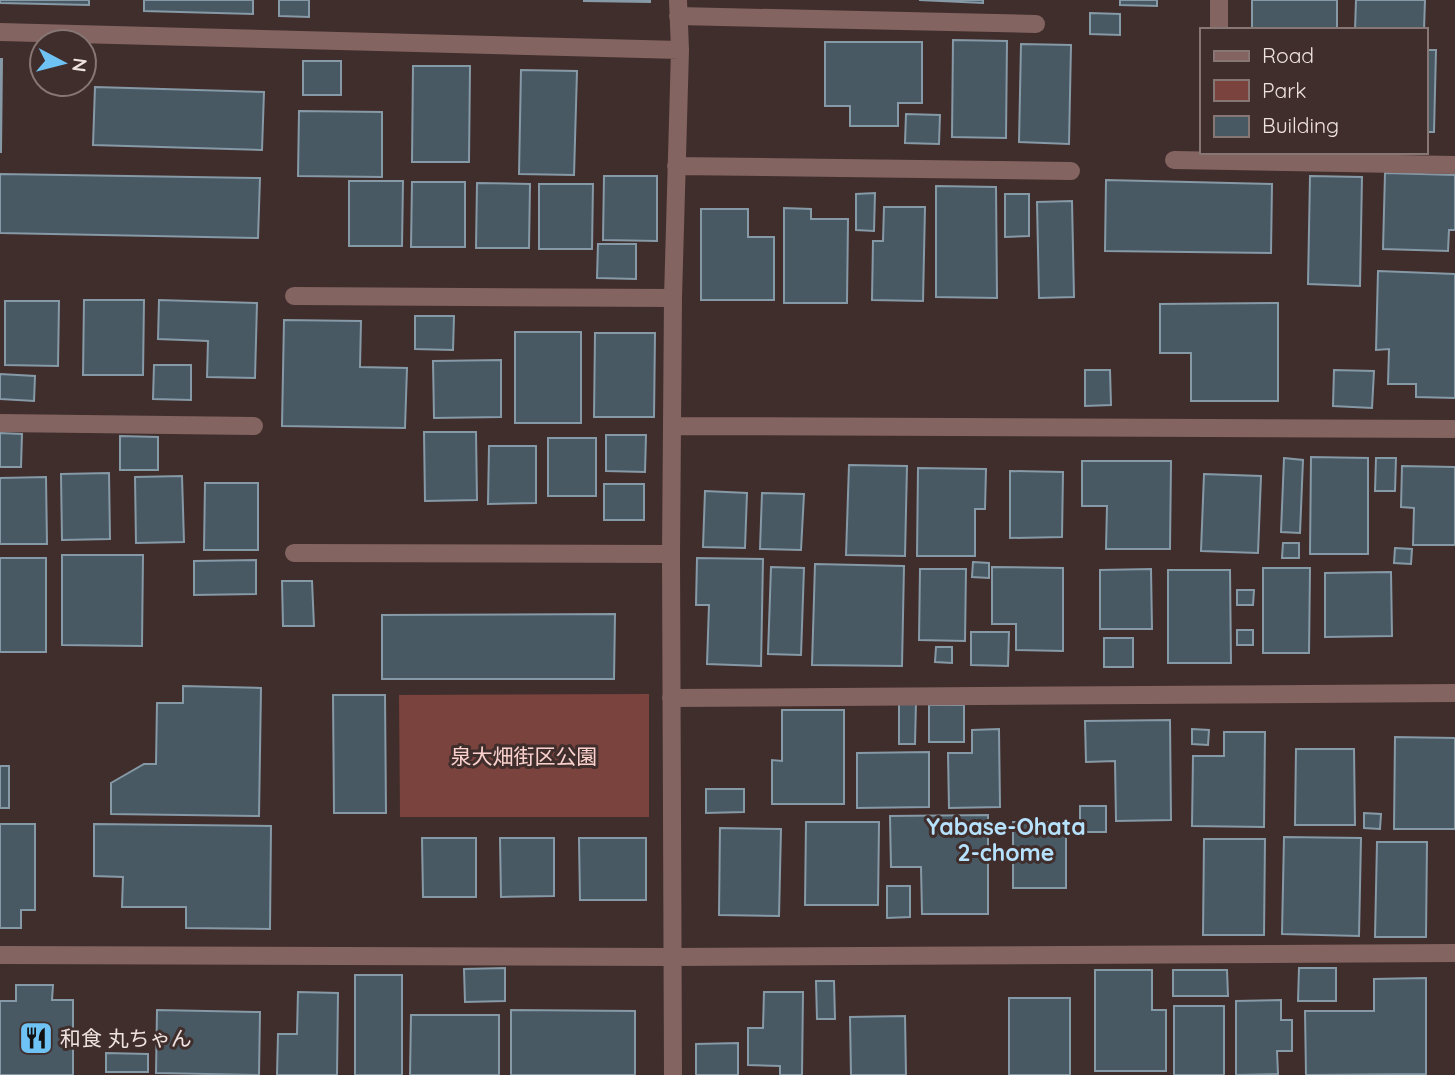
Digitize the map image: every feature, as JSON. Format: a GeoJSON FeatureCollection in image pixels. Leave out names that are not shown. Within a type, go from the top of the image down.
{"type":"FeatureCollection","features":[{"type":"Feature","properties":{"kind":"street"},"geometry":{"type":"LineString","coordinates":[[1219,0],[1219,28]]}},
{"type":"Feature","properties":{"kind":"street"},"geometry":{"type":"LineString","coordinates":[[673,1075],[671,554],[673,298],[680,50],[678,8],[1036,24]]}},
{"type":"Feature","properties":{"kind":"street"},"geometry":{"type":"LineString","coordinates":[[0,32],[680,50]]}},
{"type":"Feature","properties":{"kind":"street"},"geometry":{"type":"LineString","coordinates":[[1174,160],[1455,165]]}},
{"type":"Feature","properties":{"kind":"street"},"geometry":{"type":"LineString","coordinates":[[676,166],[1071,171]]}},
{"type":"Feature","properties":{"kind":"street"},"geometry":{"type":"LineString","coordinates":[[294,296],[673,298]]}},
{"type":"Feature","properties":{"kind":"street"},"geometry":{"type":"LineString","coordinates":[[0,423],[254,426]]}},
{"type":"Feature","properties":{"kind":"street"},"geometry":{"type":"LineString","coordinates":[[674,426],[1455,429]]}},
{"type":"Feature","properties":{"kind":"street"},"geometry":{"type":"LineString","coordinates":[[294,553],[671,554]]}},
{"type":"Feature","properties":{"kind":"street"},"geometry":{"type":"LineString","coordinates":[[671,698],[1455,693]]}},
{"type":"Feature","properties":{"kind":"street"},"geometry":{"type":"LineString","coordinates":[[0,955],[673,957],[1455,953]]}},
{"type":"Feature","properties":{"kind":"green space","name":"泉大畑街区公園"},"geometry":{"type":"Polygon","coordinates":[[[649,694],[649,817],[400,817],[399,695],[649,694]]]}},
{"type":"Feature","properties":{"kind":"building"},"geometry":{"type":"Polygon","coordinates":[[[0,0],[89,0],[89,5],[0,3],[0,0]]]}},
{"type":"Feature","properties":{"kind":"building"},"geometry":{"type":"Polygon","coordinates":[[[144,0],[253,0],[253,14],[144,11],[144,0]]]}},
{"type":"Feature","properties":{"kind":"building"},"geometry":{"type":"Polygon","coordinates":[[[279,0],[309,0],[309,17],[279,16],[279,0]]]}},
{"type":"Feature","properties":{"kind":"building"},"geometry":{"type":"Polygon","coordinates":[[[650,0],[650,2],[584,1],[650,0]]]}},
{"type":"Feature","properties":{"kind":"building"},"geometry":{"type":"Polygon","coordinates":[[[919,0],[983,0],[983,3],[919,0]]]}},
{"type":"Feature","properties":{"kind":"building"},"geometry":{"type":"Polygon","coordinates":[[[1120,0],[1157,0],[1157,6],[1120,5],[1120,0]]]}},
{"type":"Feature","properties":{"kind":"building"},"geometry":{"type":"Polygon","coordinates":[[[1252,0],[1337,0],[1337,28],[1252,28],[1252,0]]]}},
{"type":"Feature","properties":{"kind":"building"},"geometry":{"type":"Polygon","coordinates":[[[1356,0],[1425,0],[1424,28],[1355,28],[1356,0]]]}},
{"type":"Feature","properties":{"kind":"building"},"geometry":{"type":"Polygon","coordinates":[[[1090,13],[1120,14],[1120,35],[1090,34],[1090,13]]]}},
{"type":"Feature","properties":{"kind":"building"},"geometry":{"type":"Polygon","coordinates":[[[953,40],[1007,41],[1006,138],[952,137],[953,40]]]}},
{"type":"Feature","properties":{"kind":"building"},"geometry":{"type":"Polygon","coordinates":[[[825,42],[922,42],[922,103],[898,103],[898,126],[850,126],[850,106],[825,106],[825,42]]]}},
{"type":"Feature","properties":{"kind":"building"},"geometry":{"type":"Polygon","coordinates":[[[1021,44],[1071,45],[1069,144],[1019,142],[1021,44]]]}},
{"type":"Feature","properties":{"kind":"building"},"geometry":{"type":"Polygon","coordinates":[[[1427,50],[1436,50],[1434,132],[1427,132],[1427,50]]]}},
{"type":"Feature","properties":{"kind":"building"},"geometry":{"type":"Polygon","coordinates":[[[2,59],[1,152],[0,152],[2,59]]]}},
{"type":"Feature","properties":{"kind":"building"},"geometry":{"type":"Polygon","coordinates":[[[303,61],[341,61],[341,95],[303,95],[303,61]]]}},
{"type":"Feature","properties":{"kind":"building"},"geometry":{"type":"Polygon","coordinates":[[[413,66],[470,66],[469,162],[412,162],[413,66]]]}},
{"type":"Feature","properties":{"kind":"building"},"geometry":{"type":"Polygon","coordinates":[[[521,70],[577,71],[574,175],[519,174],[521,70]]]}},
{"type":"Feature","properties":{"kind":"building"},"geometry":{"type":"Polygon","coordinates":[[[98,87],[264,92],[262,150],[93,145],[95,98],[98,98],[98,87]]]}},
{"type":"Feature","properties":{"kind":"building"},"geometry":{"type":"Polygon","coordinates":[[[299,111],[382,112],[382,177],[298,176],[299,111]]]}},
{"type":"Feature","properties":{"kind":"building"},"geometry":{"type":"Polygon","coordinates":[[[906,114],[940,115],[939,144],[905,143],[906,114]]]}},
{"type":"Feature","properties":{"kind":"building"},"geometry":{"type":"Polygon","coordinates":[[[1385,173],[1455,175],[1455,230],[1449,230],[1448,251],[1383,249],[1385,173]]]}},
{"type":"Feature","properties":{"kind":"building"},"geometry":{"type":"Polygon","coordinates":[[[0,174],[260,178],[258,238],[0,233],[0,174]]]}},
{"type":"Feature","properties":{"kind":"building"},"geometry":{"type":"Polygon","coordinates":[[[604,176],[657,176],[657,241],[603,240],[604,176]]]}},
{"type":"Feature","properties":{"kind":"building"},"geometry":{"type":"Polygon","coordinates":[[[1310,176],[1362,177],[1360,286],[1308,284],[1310,176]]]}},
{"type":"Feature","properties":{"kind":"building"},"geometry":{"type":"Polygon","coordinates":[[[1106,180],[1272,184],[1271,253],[1105,251],[1106,180]]]}},
{"type":"Feature","properties":{"kind":"building"},"geometry":{"type":"Polygon","coordinates":[[[349,181],[403,181],[402,246],[349,246],[349,181]]]}},
{"type":"Feature","properties":{"kind":"building"},"geometry":{"type":"Polygon","coordinates":[[[412,182],[465,182],[465,247],[411,247],[412,182]]]}},
{"type":"Feature","properties":{"kind":"building"},"geometry":{"type":"Polygon","coordinates":[[[477,183],[530,184],[529,248],[476,248],[477,183]]]}},
{"type":"Feature","properties":{"kind":"building"},"geometry":{"type":"Polygon","coordinates":[[[539,184],[593,184],[592,249],[539,249],[539,184]]]}},
{"type":"Feature","properties":{"kind":"building"},"geometry":{"type":"Polygon","coordinates":[[[936,186],[996,187],[997,298],[936,297],[936,186]]]}},
{"type":"Feature","properties":{"kind":"building"},"geometry":{"type":"Polygon","coordinates":[[[875,193],[874,231],[856,230],[856,194],[875,193]]]}},
{"type":"Feature","properties":{"kind":"building"},"geometry":{"type":"Polygon","coordinates":[[[1005,194],[1029,194],[1029,236],[1005,237],[1005,194]]]}},
{"type":"Feature","properties":{"kind":"building"},"geometry":{"type":"Polygon","coordinates":[[[1072,201],[1074,297],[1039,298],[1037,202],[1072,201]]]}},
{"type":"Feature","properties":{"kind":"building"},"geometry":{"type":"Polygon","coordinates":[[[884,207],[925,207],[923,301],[872,300],[873,241],[883,241],[884,207]]]}},
{"type":"Feature","properties":{"kind":"building"},"geometry":{"type":"Polygon","coordinates":[[[784,208],[811,209],[811,219],[848,219],[847,303],[784,303],[784,208]]]}},
{"type":"Feature","properties":{"kind":"building"},"geometry":{"type":"Polygon","coordinates":[[[701,209],[748,209],[748,237],[774,237],[774,300],[701,300],[701,209]]]}},
{"type":"Feature","properties":{"kind":"building"},"geometry":{"type":"Polygon","coordinates":[[[598,244],[636,244],[636,279],[597,278],[598,244]]]}},
{"type":"Feature","properties":{"kind":"building"},"geometry":{"type":"Polygon","coordinates":[[[1378,271],[1455,274],[1455,398],[1416,397],[1416,384],[1388,384],[1389,349],[1376,350],[1378,271]]]}},
{"type":"Feature","properties":{"kind":"building"},"geometry":{"type":"Polygon","coordinates":[[[84,300],[144,300],[143,375],[83,375],[84,300]]]}},
{"type":"Feature","properties":{"kind":"building"},"geometry":{"type":"Polygon","coordinates":[[[159,300],[257,303],[255,378],[207,377],[208,341],[158,339],[159,300]]]}},
{"type":"Feature","properties":{"kind":"building"},"geometry":{"type":"Polygon","coordinates":[[[5,301],[59,301],[58,366],[5,365],[5,301]]]}},
{"type":"Feature","properties":{"kind":"building"},"geometry":{"type":"Polygon","coordinates":[[[1278,303],[1278,401],[1191,401],[1191,353],[1160,353],[1160,304],[1278,303]]]}},
{"type":"Feature","properties":{"kind":"building"},"geometry":{"type":"Polygon","coordinates":[[[415,316],[454,316],[453,350],[415,349],[415,316]]]}},
{"type":"Feature","properties":{"kind":"building"},"geometry":{"type":"Polygon","coordinates":[[[284,320],[361,321],[360,367],[407,368],[405,428],[282,426],[284,320]]]}},
{"type":"Feature","properties":{"kind":"building"},"geometry":{"type":"Polygon","coordinates":[[[515,332],[581,332],[581,423],[515,423],[515,332]]]}},
{"type":"Feature","properties":{"kind":"building"},"geometry":{"type":"Polygon","coordinates":[[[595,333],[655,333],[654,417],[594,417],[595,333]]]}},
{"type":"Feature","properties":{"kind":"building"},"geometry":{"type":"Polygon","coordinates":[[[501,360],[501,417],[434,418],[433,361],[501,360]]]}},
{"type":"Feature","properties":{"kind":"building"},"geometry":{"type":"Polygon","coordinates":[[[154,365],[191,365],[191,400],[153,399],[154,365]]]}},
{"type":"Feature","properties":{"kind":"building"},"geometry":{"type":"Polygon","coordinates":[[[1085,370],[1110,370],[1111,405],[1085,406],[1085,370]]]}},
{"type":"Feature","properties":{"kind":"building"},"geometry":{"type":"Polygon","coordinates":[[[1334,370],[1374,371],[1372,408],[1333,406],[1334,370]]]}},
{"type":"Feature","properties":{"kind":"building"},"geometry":{"type":"Polygon","coordinates":[[[0,374],[35,376],[34,401],[0,399],[0,374]]]}},
{"type":"Feature","properties":{"kind":"building"},"geometry":{"type":"Polygon","coordinates":[[[424,432],[476,432],[477,500],[425,501],[424,432]]]}},
{"type":"Feature","properties":{"kind":"building"},"geometry":{"type":"Polygon","coordinates":[[[0,433],[22,434],[21,467],[0,467],[0,433]]]}},
{"type":"Feature","properties":{"kind":"building"},"geometry":{"type":"Polygon","coordinates":[[[606,435],[646,435],[645,472],[606,471],[606,435]]]}},
{"type":"Feature","properties":{"kind":"building"},"geometry":{"type":"Polygon","coordinates":[[[120,436],[158,437],[158,470],[120,470],[120,436]]]}},
{"type":"Feature","properties":{"kind":"building"},"geometry":{"type":"Polygon","coordinates":[[[548,438],[596,438],[596,496],[548,496],[548,438]]]}},
{"type":"Feature","properties":{"kind":"building"},"geometry":{"type":"Polygon","coordinates":[[[489,446],[536,446],[536,503],[488,504],[489,446]]]}},
{"type":"Feature","properties":{"kind":"building"},"geometry":{"type":"Polygon","coordinates":[[[1311,457],[1368,458],[1368,554],[1310,554],[1311,457]]]}},
{"type":"Feature","properties":{"kind":"building"},"geometry":{"type":"Polygon","coordinates":[[[1284,458],[1303,460],[1300,533],[1281,532],[1284,458]]]}},
{"type":"Feature","properties":{"kind":"building"},"geometry":{"type":"Polygon","coordinates":[[[1376,458],[1396,458],[1395,491],[1375,491],[1376,458]]]}},
{"type":"Feature","properties":{"kind":"building"},"geometry":{"type":"Polygon","coordinates":[[[1082,461],[1171,461],[1170,549],[1106,549],[1107,506],[1082,506],[1082,461]]]}},
{"type":"Feature","properties":{"kind":"building"},"geometry":{"type":"Polygon","coordinates":[[[849,465],[907,466],[905,556],[846,555],[849,465]]]}},
{"type":"Feature","properties":{"kind":"building"},"geometry":{"type":"Polygon","coordinates":[[[1402,466],[1455,467],[1455,545],[1413,545],[1414,508],[1401,507],[1402,466]]]}},
{"type":"Feature","properties":{"kind":"building"},"geometry":{"type":"Polygon","coordinates":[[[918,468],[986,469],[985,509],[975,509],[975,556],[917,556],[918,468]]]}},
{"type":"Feature","properties":{"kind":"building"},"geometry":{"type":"Polygon","coordinates":[[[1010,471],[1063,472],[1062,537],[1010,538],[1010,471]]]}},
{"type":"Feature","properties":{"kind":"building"},"geometry":{"type":"Polygon","coordinates":[[[109,473],[110,539],[62,540],[61,474],[109,473]]]}},
{"type":"Feature","properties":{"kind":"building"},"geometry":{"type":"Polygon","coordinates":[[[1204,474],[1261,476],[1258,553],[1201,551],[1204,474]]]}},
{"type":"Feature","properties":{"kind":"building"},"geometry":{"type":"Polygon","coordinates":[[[182,476],[184,542],[136,543],[135,477],[182,476]]]}},
{"type":"Feature","properties":{"kind":"building"},"geometry":{"type":"Polygon","coordinates":[[[46,477],[47,544],[0,544],[0,478],[46,477]]]}},
{"type":"Feature","properties":{"kind":"building"},"geometry":{"type":"Polygon","coordinates":[[[205,483],[258,483],[258,550],[204,550],[205,483]]]}},
{"type":"Feature","properties":{"kind":"building"},"geometry":{"type":"Polygon","coordinates":[[[604,484],[644,484],[644,520],[604,520],[604,484]]]}},
{"type":"Feature","properties":{"kind":"building"},"geometry":{"type":"Polygon","coordinates":[[[705,491],[747,493],[745,548],[703,547],[705,491]]]}},
{"type":"Feature","properties":{"kind":"building"},"geometry":{"type":"Polygon","coordinates":[[[762,493],[804,494],[801,550],[760,549],[762,493]]]}},
{"type":"Feature","properties":{"kind":"building"},"geometry":{"type":"Polygon","coordinates":[[[1283,543],[1299,543],[1299,558],[1282,558],[1283,543]]]}},
{"type":"Feature","properties":{"kind":"building"},"geometry":{"type":"Polygon","coordinates":[[[1395,548],[1412,549],[1411,564],[1394,563],[1395,548]]]}},
{"type":"Feature","properties":{"kind":"building"},"geometry":{"type":"Polygon","coordinates":[[[62,555],[143,555],[142,646],[62,645],[62,555]]]}},
{"type":"Feature","properties":{"kind":"building"},"geometry":{"type":"Polygon","coordinates":[[[0,558],[46,558],[46,652],[0,652],[0,558]]]}},
{"type":"Feature","properties":{"kind":"building"},"geometry":{"type":"Polygon","coordinates":[[[697,558],[763,559],[761,666],[707,664],[709,605],[696,605],[697,558]]]}},
{"type":"Feature","properties":{"kind":"building"},"geometry":{"type":"Polygon","coordinates":[[[256,560],[256,594],[194,595],[194,561],[256,560]]]}},
{"type":"Feature","properties":{"kind":"building"},"geometry":{"type":"Polygon","coordinates":[[[973,562],[989,563],[989,578],[972,577],[973,562]]]}},
{"type":"Feature","properties":{"kind":"building"},"geometry":{"type":"Polygon","coordinates":[[[815,564],[904,566],[902,666],[812,665],[815,564]]]}},
{"type":"Feature","properties":{"kind":"building"},"geometry":{"type":"Polygon","coordinates":[[[771,567],[804,568],[801,655],[768,654],[771,567]]]}},
{"type":"Feature","properties":{"kind":"building"},"geometry":{"type":"Polygon","coordinates":[[[992,567],[1063,568],[1063,651],[1016,650],[1016,624],[992,624],[992,567]]]}},
{"type":"Feature","properties":{"kind":"building"},"geometry":{"type":"Polygon","coordinates":[[[1263,568],[1310,568],[1309,653],[1263,653],[1263,568]]]}},
{"type":"Feature","properties":{"kind":"building"},"geometry":{"type":"Polygon","coordinates":[[[920,569],[966,569],[965,641],[919,640],[920,569]]]}},
{"type":"Feature","properties":{"kind":"building"},"geometry":{"type":"Polygon","coordinates":[[[1151,569],[1152,629],[1100,629],[1100,570],[1151,569]]]}},
{"type":"Feature","properties":{"kind":"building"},"geometry":{"type":"Polygon","coordinates":[[[1168,570],[1230,570],[1231,663],[1168,663],[1168,570]]]}},
{"type":"Feature","properties":{"kind":"building"},"geometry":{"type":"Polygon","coordinates":[[[1391,572],[1392,636],[1325,637],[1325,573],[1391,572]]]}},
{"type":"Feature","properties":{"kind":"building"},"geometry":{"type":"Polygon","coordinates":[[[282,581],[312,581],[314,626],[283,626],[282,581]]]}},
{"type":"Feature","properties":{"kind":"building"},"geometry":{"type":"Polygon","coordinates":[[[1237,590],[1254,590],[1253,605],[1237,605],[1237,590]]]}},
{"type":"Feature","properties":{"kind":"building"},"geometry":{"type":"Polygon","coordinates":[[[615,614],[614,679],[382,679],[382,615],[615,614]]]}},
{"type":"Feature","properties":{"kind":"building"},"geometry":{"type":"Polygon","coordinates":[[[1237,630],[1253,630],[1253,645],[1237,645],[1237,630]]]}},
{"type":"Feature","properties":{"kind":"building"},"geometry":{"type":"Polygon","coordinates":[[[971,632],[1009,632],[1008,666],[971,665],[971,632]]]}},
{"type":"Feature","properties":{"kind":"building"},"geometry":{"type":"Polygon","coordinates":[[[1104,638],[1133,638],[1133,667],[1104,667],[1104,638]]]}},
{"type":"Feature","properties":{"kind":"building"},"geometry":{"type":"Polygon","coordinates":[[[936,647],[952,647],[952,663],[935,662],[936,647]]]}},
{"type":"Feature","properties":{"kind":"building"},"geometry":{"type":"Polygon","coordinates":[[[183,686],[261,688],[259,816],[111,814],[111,783],[144,764],[156,764],[157,703],[183,703],[183,686]]]}},
{"type":"Feature","properties":{"kind":"building"},"geometry":{"type":"Polygon","coordinates":[[[333,695],[385,695],[386,813],[334,813],[333,695]]]}},
{"type":"Feature","properties":{"kind":"building"},"geometry":{"type":"Polygon","coordinates":[[[899,702],[916,702],[915,744],[899,744],[899,702]]]}},
{"type":"Feature","properties":{"kind":"building"},"geometry":{"type":"Polygon","coordinates":[[[929,705],[964,705],[964,742],[929,742],[929,705]]]}},
{"type":"Feature","properties":{"kind":"building"},"geometry":{"type":"Polygon","coordinates":[[[782,710],[844,710],[844,804],[772,804],[772,760],[782,761],[782,710]]]}},
{"type":"Feature","properties":{"kind":"building"},"geometry":{"type":"Polygon","coordinates":[[[1170,720],[1171,820],[1116,821],[1115,761],[1086,762],[1085,721],[1170,720]]]}},
{"type":"Feature","properties":{"kind":"building"},"geometry":{"type":"Polygon","coordinates":[[[999,729],[1000,807],[949,808],[948,753],[972,753],[972,730],[999,729]]]}},
{"type":"Feature","properties":{"kind":"building"},"geometry":{"type":"Polygon","coordinates":[[[1192,729],[1209,730],[1208,745],[1192,744],[1192,729]]]}},
{"type":"Feature","properties":{"kind":"building"},"geometry":{"type":"Polygon","coordinates":[[[1224,732],[1265,732],[1264,827],[1192,826],[1193,756],[1224,756],[1224,732]]]}},
{"type":"Feature","properties":{"kind":"building"},"geometry":{"type":"Polygon","coordinates":[[[1395,737],[1455,738],[1455,829],[1394,829],[1395,737]]]}},
{"type":"Feature","properties":{"kind":"building"},"geometry":{"type":"Polygon","coordinates":[[[1296,749],[1354,749],[1355,825],[1295,825],[1296,749]]]}},
{"type":"Feature","properties":{"kind":"building"},"geometry":{"type":"Polygon","coordinates":[[[929,752],[929,807],[857,808],[857,753],[929,752]]]}},
{"type":"Feature","properties":{"kind":"building"},"geometry":{"type":"Polygon","coordinates":[[[0,766],[9,766],[9,808],[0,808],[0,766]]]}},
{"type":"Feature","properties":{"kind":"building"},"geometry":{"type":"Polygon","coordinates":[[[706,789],[744,789],[744,812],[706,813],[706,789]]]}},
{"type":"Feature","properties":{"kind":"building"},"geometry":{"type":"Polygon","coordinates":[[[1080,806],[1106,806],[1106,832],[1080,832],[1080,806]]]}},
{"type":"Feature","properties":{"kind":"building"},"geometry":{"type":"Polygon","coordinates":[[[1364,813],[1381,814],[1380,829],[1364,828],[1364,813]]]}},
{"type":"Feature","properties":{"kind":"building"},"geometry":{"type":"Polygon","coordinates":[[[988,815],[988,914],[922,914],[921,867],[891,867],[890,816],[988,815]]]}},
{"type":"Feature","properties":{"kind":"building"},"geometry":{"type":"Polygon","coordinates":[[[806,822],[879,822],[878,905],[805,905],[806,822]]]}},
{"type":"Feature","properties":{"kind":"building"},"geometry":{"type":"Polygon","coordinates":[[[1013,822],[1066,822],[1066,888],[1013,888],[1013,822]]]}},
{"type":"Feature","properties":{"kind":"building"},"geometry":{"type":"Polygon","coordinates":[[[0,824],[35,824],[35,910],[21,910],[21,928],[0,928],[0,824]]]}},
{"type":"Feature","properties":{"kind":"building"},"geometry":{"type":"Polygon","coordinates":[[[94,824],[271,826],[270,929],[186,928],[186,907],[122,907],[123,877],[94,876],[94,824]]]}},
{"type":"Feature","properties":{"kind":"building"},"geometry":{"type":"Polygon","coordinates":[[[720,828],[781,829],[779,916],[719,915],[720,828]]]}},
{"type":"Feature","properties":{"kind":"building"},"geometry":{"type":"Polygon","coordinates":[[[1284,837],[1361,838],[1359,936],[1282,934],[1284,837]]]}},
{"type":"Feature","properties":{"kind":"building"},"geometry":{"type":"Polygon","coordinates":[[[422,838],[476,838],[476,897],[423,897],[422,838]]]}},
{"type":"Feature","properties":{"kind":"building"},"geometry":{"type":"Polygon","coordinates":[[[500,838],[554,838],[554,896],[501,897],[500,838]]]}},
{"type":"Feature","properties":{"kind":"building"},"geometry":{"type":"Polygon","coordinates":[[[579,838],[646,838],[646,900],[580,900],[579,838]]]}},
{"type":"Feature","properties":{"kind":"building"},"geometry":{"type":"Polygon","coordinates":[[[1204,839],[1265,839],[1264,935],[1203,935],[1204,839]]]}},
{"type":"Feature","properties":{"kind":"building"},"geometry":{"type":"Polygon","coordinates":[[[1377,842],[1427,842],[1426,937],[1375,937],[1377,842]]]}},
{"type":"Feature","properties":{"kind":"building"},"geometry":{"type":"Polygon","coordinates":[[[887,886],[910,886],[910,917],[887,918],[887,886]]]}},
{"type":"Feature","properties":{"kind":"building"},"geometry":{"type":"Polygon","coordinates":[[[505,968],[505,1001],[465,1002],[464,969],[505,968]]]}},
{"type":"Feature","properties":{"kind":"building"},"geometry":{"type":"Polygon","coordinates":[[[1299,968],[1336,968],[1336,1001],[1298,1001],[1299,968]]]}},
{"type":"Feature","properties":{"kind":"building"},"geometry":{"type":"Polygon","coordinates":[[[1095,970],[1152,970],[1152,1010],[1166,1010],[1166,1071],[1095,1071],[1095,970]]]}},
{"type":"Feature","properties":{"kind":"building"},"geometry":{"type":"Polygon","coordinates":[[[1173,970],[1227,970],[1228,996],[1173,996],[1173,970]]]}},
{"type":"Feature","properties":{"kind":"building"},"geometry":{"type":"Polygon","coordinates":[[[355,975],[402,975],[402,1075],[355,1075],[355,975]]]}},
{"type":"Feature","properties":{"kind":"building"},"geometry":{"type":"Polygon","coordinates":[[[1426,978],[1426,1074],[1306,1075],[1305,1011],[1374,1011],[1374,979],[1426,978]]]}},
{"type":"Feature","properties":{"kind":"building"},"geometry":{"type":"Polygon","coordinates":[[[816,981],[834,981],[835,1019],[817,1019],[816,981]]]}},
{"type":"Feature","properties":{"kind":"building","name":"和食 丸ちゃん"},"geometry":{"type":"Polygon","coordinates":[[[16,985],[53,985],[52,1000],[73,1000],[73,1075],[0,1075],[0,1001],[16,1001],[16,985]]]}},
{"type":"Feature","properties":{"kind":"building"},"geometry":{"type":"Polygon","coordinates":[[[298,992],[338,993],[337,1075],[277,1075],[278,1034],[297,1034],[298,992]]]}},
{"type":"Feature","properties":{"kind":"building"},"geometry":{"type":"Polygon","coordinates":[[[764,992],[803,992],[802,1075],[780,1075],[780,1066],[748,1065],[748,1028],[763,1028],[764,992]]]}},
{"type":"Feature","properties":{"kind":"building"},"geometry":{"type":"Polygon","coordinates":[[[1009,998],[1070,998],[1070,1075],[1009,1075],[1009,998]]]}},
{"type":"Feature","properties":{"kind":"building"},"geometry":{"type":"Polygon","coordinates":[[[1281,1000],[1281,1020],[1292,1020],[1292,1051],[1277,1051],[1278,1074],[1236,1075],[1236,1001],[1281,1000]]]}},
{"type":"Feature","properties":{"kind":"building"},"geometry":{"type":"Polygon","coordinates":[[[1174,1006],[1224,1006],[1224,1075],[1174,1075],[1174,1006]]]}},
{"type":"Feature","properties":{"kind":"building"},"geometry":{"type":"Polygon","coordinates":[[[157,1010],[260,1012],[259,1075],[156,1073],[157,1010]]]}},
{"type":"Feature","properties":{"kind":"building"},"geometry":{"type":"Polygon","coordinates":[[[511,1010],[635,1011],[635,1075],[511,1075],[511,1010]]]}},
{"type":"Feature","properties":{"kind":"building"},"geometry":{"type":"Polygon","coordinates":[[[411,1015],[499,1015],[499,1075],[410,1075],[411,1015]]]}},
{"type":"Feature","properties":{"kind":"building"},"geometry":{"type":"Polygon","coordinates":[[[905,1016],[906,1075],[851,1075],[850,1017],[905,1016]]]}},
{"type":"Feature","properties":{"kind":"building"},"geometry":{"type":"Polygon","coordinates":[[[738,1043],[738,1075],[696,1075],[696,1044],[738,1043]]]}},
{"type":"Feature","properties":{"kind":"building"},"geometry":{"type":"Polygon","coordinates":[[[106,1053],[148,1054],[148,1072],[106,1072],[106,1053]]]}},
{"type":"Feature","properties":{"kind":"place","name":"和食 丸ちゃん"},"geometry":{"type":"Point","coordinates":[36,1038]}},
{"type":"Feature","properties":{"kind":"district","name":"Yabase-Ohata 2-chome"},"geometry":{"type":"Point","coordinates":[1006,839]}}]}
